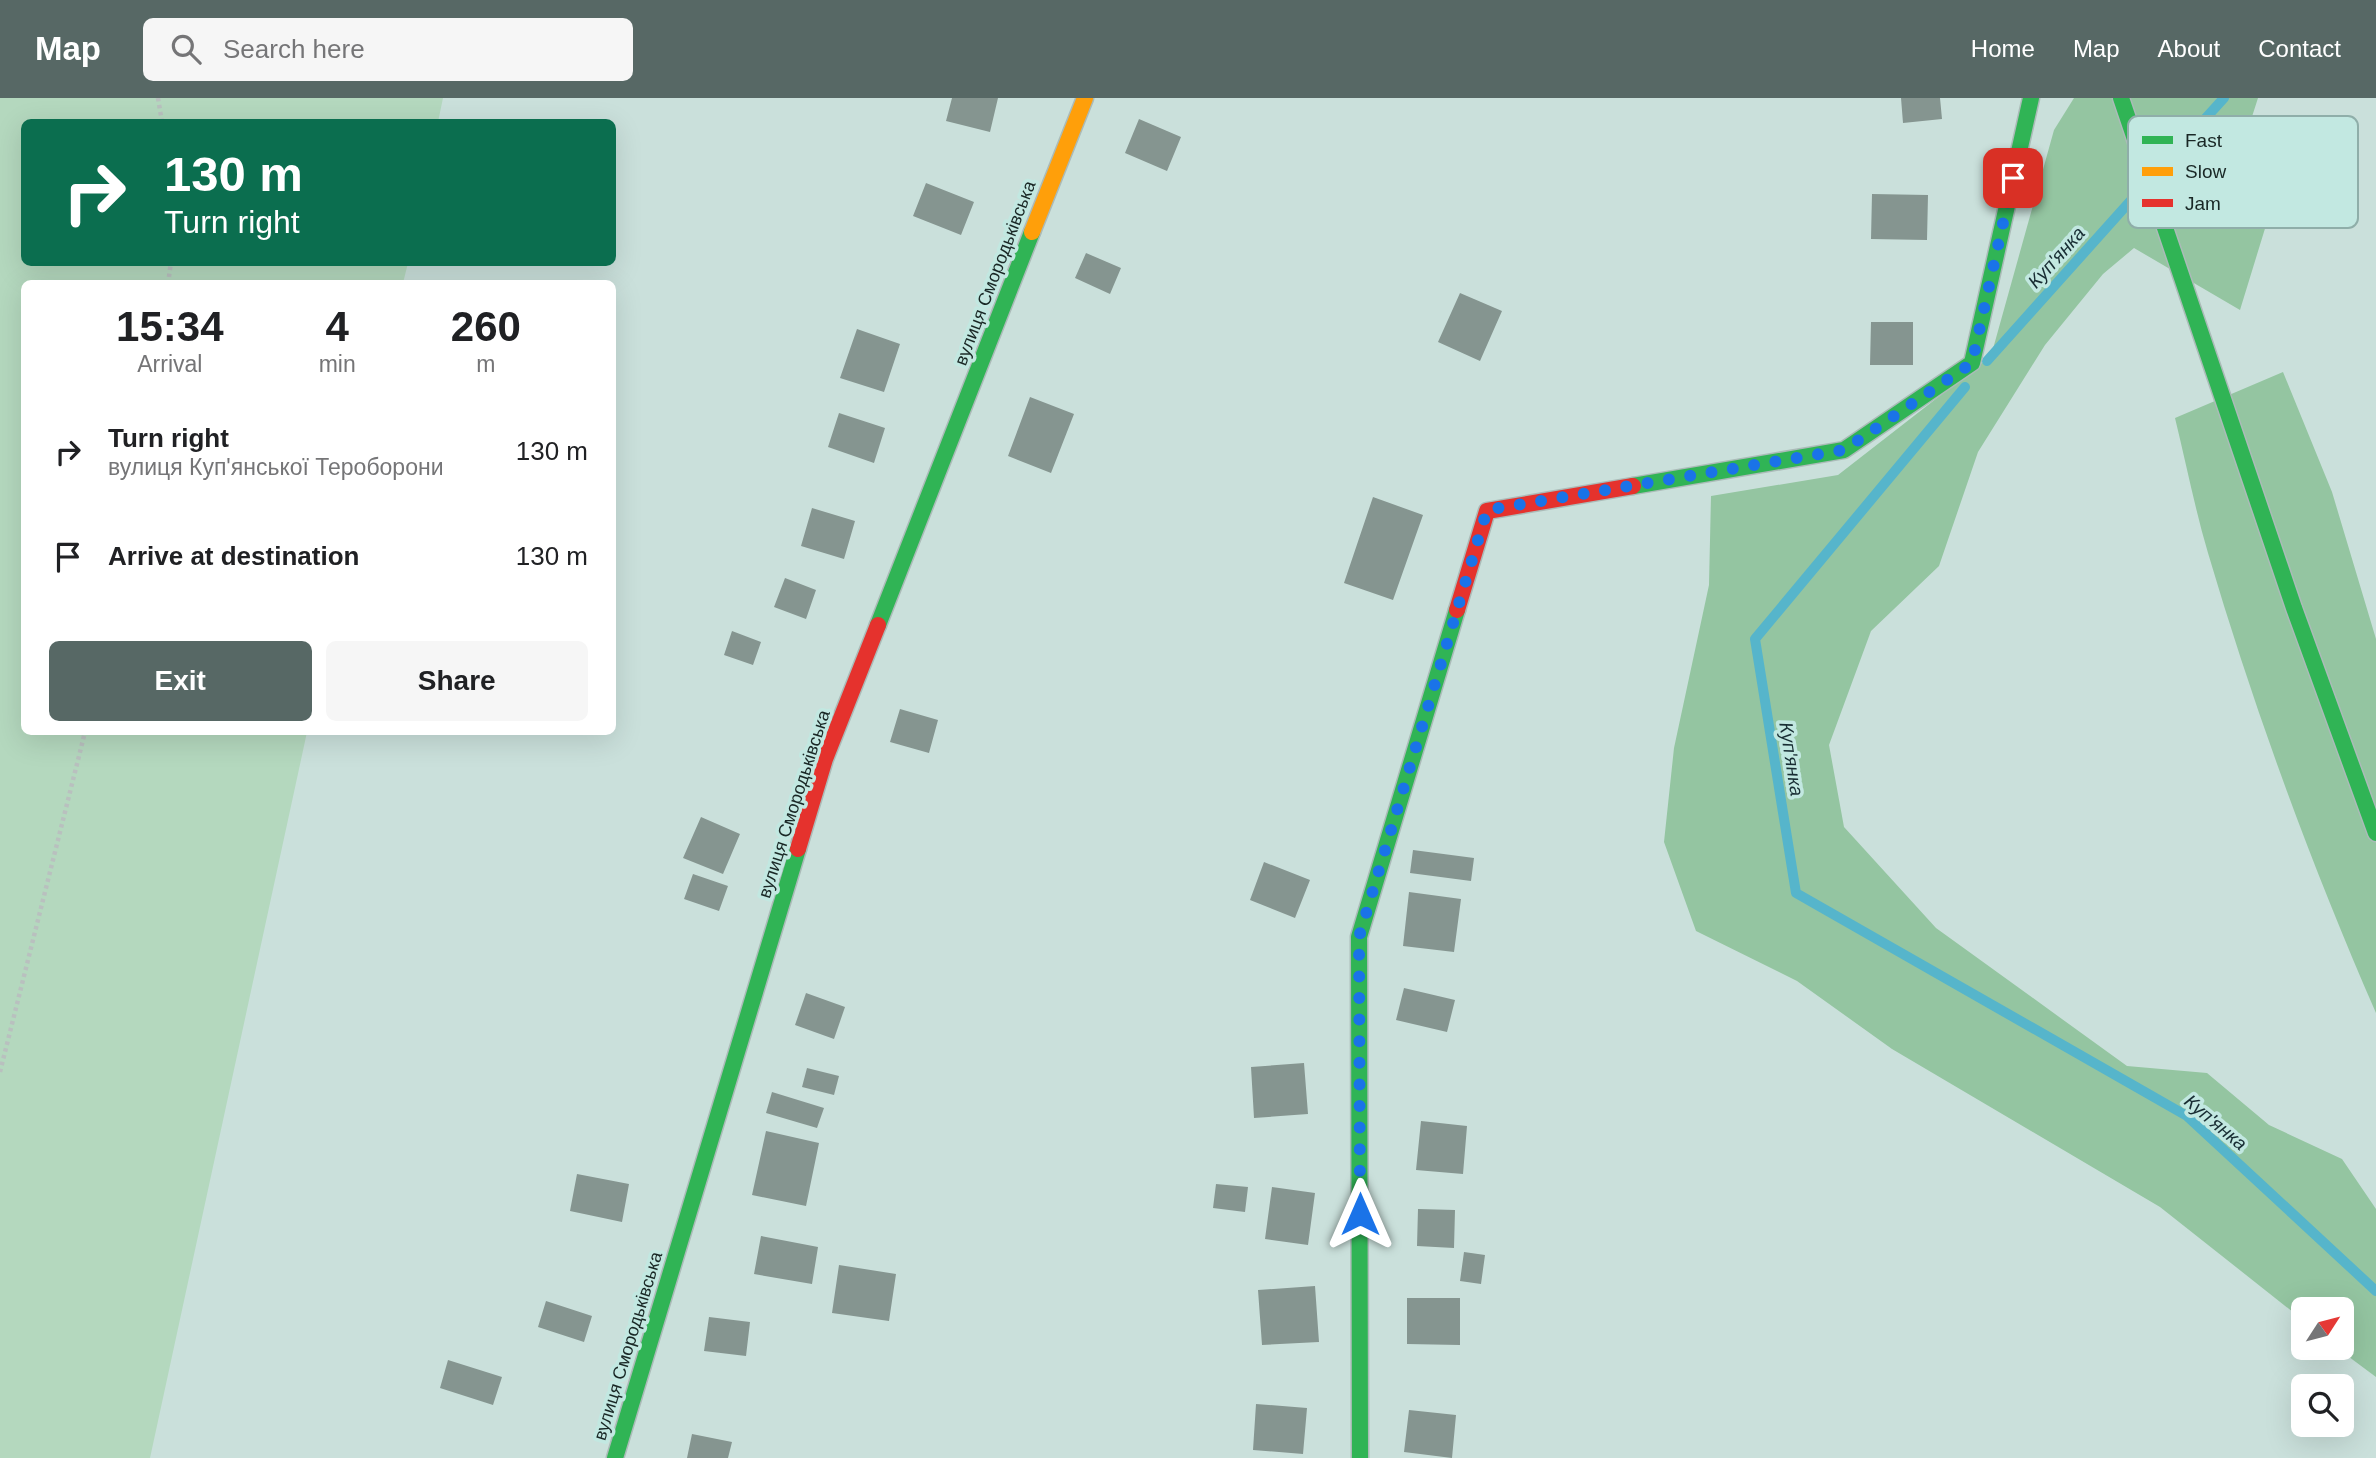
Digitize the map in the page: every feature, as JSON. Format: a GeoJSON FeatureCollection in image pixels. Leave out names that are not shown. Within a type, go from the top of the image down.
{"type":"FeatureCollection","features":[{"type":"Feature","properties":{"kind":"street","name":"вулиця Смородьківська"},"geometry":{"type":"LineString","coordinates":[[615,1458],[825,759],[1084,98]]}},
{"type":"Feature","properties":{"kind":"street"},"geometry":{"type":"LineString","coordinates":[[1360,1458],[1359,937],[1487,510],[1844,450],[1972,363],[2031,98]]}},
{"type":"Feature","properties":{"kind":"street"},"geometry":{"type":"LineString","coordinates":[[2122,98],[2128,117]]}},
{"type":"Feature","properties":{"kind":"street"},"geometry":{"type":"LineString","coordinates":[[2165,228],[2294,608],[2376,833]]}},
{"type":"Feature","properties":{"kind":"path"},"geometry":{"type":"LineString","coordinates":[[158,98],[162,119]]}},
{"type":"Feature","properties":{"kind":"path"},"geometry":{"type":"LineString","coordinates":[[0,1072],[84,735]]}},
{"type":"Feature","properties":{"kind":"green space"},"geometry":{"type":"Polygon","coordinates":[[[0,98],[443,98],[439,119],[21,119],[21,266],[407,266],[404,280],[21,280],[21,735],[306,735],[150,1458],[0,1458],[0,98]]]}},
{"type":"Feature","properties":{"kind":"green space"},"geometry":{"type":"Polygon","coordinates":[[[2074,98],[2258,98],[2252,116],[2128,116],[2128,228],[2265,228],[2240,310],[2134,248],[2103,274],[2045,345],[1978,452],[1939,566],[1871,631],[1829,745],[1844,827],[1936,928],[2127,1066],[2207,1073],[2269,1125],[2342,1159],[2376,1209],[2376,1377],[2353,1360],[2354,1297],[2291,1297],[2291,1311],[2160,1207],[1892,1049],[1797,981],[1696,931],[1664,842],[1674,748],[1709,585],[1711,496],[1838,475],[1991,356],[2054,130],[2074,98]]]}},
{"type":"Feature","properties":{"kind":"green space"},"geometry":{"type":"Polygon","coordinates":[[[2283,372],[2332,492],[2376,639],[2376,1013],[2306,843],[2264,728],[2203,536],[2175,418],[2283,372]]]}},
{"type":"Feature","properties":{"kind":"building"},"geometry":{"type":"Polygon","coordinates":[[[952,98],[998,98],[990,132],[946,121],[952,98]]]}},
{"type":"Feature","properties":{"kind":"building"},"geometry":{"type":"Polygon","coordinates":[[[1901,98],[1940,98],[1942,119],[1903,123],[1901,98]]]}},
{"type":"Feature","properties":{"kind":"building"},"geometry":{"type":"Polygon","coordinates":[[[1139,119],[1181,137],[1167,171],[1125,153],[1139,119]]]}},
{"type":"Feature","properties":{"kind":"building"},"geometry":{"type":"Polygon","coordinates":[[[926,183],[974,202],[961,235],[913,216],[926,183]]]}},
{"type":"Feature","properties":{"kind":"building"},"geometry":{"type":"Polygon","coordinates":[[[1872,194],[1928,195],[1927,240],[1871,239],[1872,194]]]}},
{"type":"Feature","properties":{"kind":"building"},"geometry":{"type":"Polygon","coordinates":[[[1086,253],[1121,268],[1110,294],[1075,278],[1086,253]]]}},
{"type":"Feature","properties":{"kind":"building"},"geometry":{"type":"Polygon","coordinates":[[[1460,293],[1502,311],[1480,361],[1438,342],[1460,293]]]}},
{"type":"Feature","properties":{"kind":"building"},"geometry":{"type":"Polygon","coordinates":[[[1871,322],[1913,322],[1913,365],[1870,365],[1871,322]]]}},
{"type":"Feature","properties":{"kind":"building"},"geometry":{"type":"Polygon","coordinates":[[[857,329],[900,344],[884,392],[840,378],[857,329]]]}},
{"type":"Feature","properties":{"kind":"building"},"geometry":{"type":"Polygon","coordinates":[[[1030,397],[1074,414],[1051,473],[1008,456],[1030,397]]]}},
{"type":"Feature","properties":{"kind":"building"},"geometry":{"type":"Polygon","coordinates":[[[839,413],[885,428],[874,463],[828,447],[839,413]]]}},
{"type":"Feature","properties":{"kind":"building"},"geometry":{"type":"Polygon","coordinates":[[[1373,497],[1423,515],[1393,600],[1344,583],[1373,497]]]}},
{"type":"Feature","properties":{"kind":"building"},"geometry":{"type":"Polygon","coordinates":[[[812,508],[855,521],[844,559],[801,546],[812,508]]]}},
{"type":"Feature","properties":{"kind":"building"},"geometry":{"type":"Polygon","coordinates":[[[785,578],[816,590],[806,619],[774,607],[785,578]]]}},
{"type":"Feature","properties":{"kind":"building"},"geometry":{"type":"Polygon","coordinates":[[[732,631],[761,642],[753,665],[724,655],[732,631]]]}},
{"type":"Feature","properties":{"kind":"building"},"geometry":{"type":"Polygon","coordinates":[[[900,709],[938,720],[929,753],[890,742],[900,709]]]}},
{"type":"Feature","properties":{"kind":"building"},"geometry":{"type":"Polygon","coordinates":[[[701,817],[740,834],[723,874],[683,858],[701,817]]]}},
{"type":"Feature","properties":{"kind":"building"},"geometry":{"type":"Polygon","coordinates":[[[1413,850],[1474,858],[1471,881],[1410,873],[1413,850]]]}},
{"type":"Feature","properties":{"kind":"building"},"geometry":{"type":"Polygon","coordinates":[[[1264,862],[1310,880],[1295,918],[1250,900],[1264,862]]]}},
{"type":"Feature","properties":{"kind":"building"},"geometry":{"type":"Polygon","coordinates":[[[693,874],[728,886],[719,911],[684,899],[693,874]]]}},
{"type":"Feature","properties":{"kind":"building"},"geometry":{"type":"Polygon","coordinates":[[[1409,892],[1461,899],[1454,952],[1403,946],[1409,892]]]}},
{"type":"Feature","properties":{"kind":"building"},"geometry":{"type":"Polygon","coordinates":[[[1404,988],[1455,1000],[1447,1032],[1396,1020],[1404,988]]]}},
{"type":"Feature","properties":{"kind":"building"},"geometry":{"type":"Polygon","coordinates":[[[806,993],[845,1007],[834,1039],[795,1025],[806,993]]]}},
{"type":"Feature","properties":{"kind":"building"},"geometry":{"type":"Polygon","coordinates":[[[1304,1063],[1308,1114],[1254,1118],[1251,1067],[1304,1063]]]}},
{"type":"Feature","properties":{"kind":"building"},"geometry":{"type":"Polygon","coordinates":[[[807,1068],[839,1076],[834,1095],[802,1087],[807,1068]]]}},
{"type":"Feature","properties":{"kind":"building"},"geometry":{"type":"Polygon","coordinates":[[[772,1092],[824,1108],[817,1128],[766,1113],[772,1092]]]}},
{"type":"Feature","properties":{"kind":"building"},"geometry":{"type":"Polygon","coordinates":[[[1421,1121],[1467,1126],[1463,1174],[1416,1170],[1421,1121]]]}},
{"type":"Feature","properties":{"kind":"building"},"geometry":{"type":"Polygon","coordinates":[[[766,1131],[819,1143],[806,1206],[752,1195],[766,1131]]]}},
{"type":"Feature","properties":{"kind":"building"},"geometry":{"type":"Polygon","coordinates":[[[577,1174],[629,1184],[622,1222],[570,1211],[577,1174]]]}},
{"type":"Feature","properties":{"kind":"building"},"geometry":{"type":"Polygon","coordinates":[[[1216,1184],[1248,1187],[1245,1212],[1213,1208],[1216,1184]]]}},
{"type":"Feature","properties":{"kind":"building"},"geometry":{"type":"Polygon","coordinates":[[[1272,1187],[1315,1193],[1308,1245],[1265,1239],[1272,1187]]]}},
{"type":"Feature","properties":{"kind":"building"},"geometry":{"type":"Polygon","coordinates":[[[1418,1209],[1455,1210],[1454,1248],[1417,1246],[1418,1209]]]}},
{"type":"Feature","properties":{"kind":"building"},"geometry":{"type":"Polygon","coordinates":[[[761,1236],[818,1247],[812,1284],[754,1274],[761,1236]]]}},
{"type":"Feature","properties":{"kind":"building"},"geometry":{"type":"Polygon","coordinates":[[[1464,1252],[1485,1255],[1481,1284],[1460,1281],[1464,1252]]]}},
{"type":"Feature","properties":{"kind":"building"},"geometry":{"type":"Polygon","coordinates":[[[839,1265],[896,1274],[889,1321],[832,1313],[839,1265]]]}},
{"type":"Feature","properties":{"kind":"building"},"geometry":{"type":"Polygon","coordinates":[[[1315,1286],[1319,1342],[1262,1345],[1258,1290],[1315,1286]]]}},
{"type":"Feature","properties":{"kind":"building"},"geometry":{"type":"Polygon","coordinates":[[[1407,1298],[1460,1298],[1460,1345],[1407,1344],[1407,1298]]]}},
{"type":"Feature","properties":{"kind":"building"},"geometry":{"type":"Polygon","coordinates":[[[546,1301],[592,1316],[584,1342],[538,1327],[546,1301]]]}},
{"type":"Feature","properties":{"kind":"building"},"geometry":{"type":"Polygon","coordinates":[[[709,1317],[750,1322],[746,1356],[704,1351],[709,1317]]]}},
{"type":"Feature","properties":{"kind":"building"},"geometry":{"type":"Polygon","coordinates":[[[448,1360],[502,1377],[493,1405],[440,1388],[448,1360]]]}},
{"type":"Feature","properties":{"kind":"building"},"geometry":{"type":"Polygon","coordinates":[[[1256,1404],[1307,1408],[1303,1454],[1253,1450],[1256,1404]]]}},
{"type":"Feature","properties":{"kind":"building"},"geometry":{"type":"Polygon","coordinates":[[[1409,1410],[1456,1415],[1452,1458],[1404,1452],[1409,1410]]]}},
{"type":"Feature","properties":{"kind":"building"},"geometry":{"type":"Polygon","coordinates":[[[692,1434],[732,1442],[728,1458],[687,1458],[692,1434]]]}},
{"type":"Feature","properties":{"kind":"waterway","name":"Куп'янка"},"geometry":{"type":"LineString","coordinates":[[2208,116],[2224,98]]}},
{"type":"Feature","properties":{"kind":"waterway","name":"Куп'янка"},"geometry":{"type":"LineString","coordinates":[[1987,361],[2128,204]]}},
{"type":"Feature","properties":{"kind":"waterway","name":"Куп'янка"},"geometry":{"type":"LineString","coordinates":[[1965,387],[1755,639],[1796,893],[2187,1116],[2376,1291]]}},
{"type":"Feature","properties":{"kind":"traffic: fast"},"geometry":{"type":"LineString","coordinates":[[1633,486],[1844,450],[1972,363],[2031,98]]}},
{"type":"Feature","properties":{"kind":"traffic: fast"},"geometry":{"type":"LineString","coordinates":[[2121,98],[2128,119]]}},
{"type":"Feature","properties":{"kind":"traffic: fast"},"geometry":{"type":"LineString","coordinates":[[2165,228],[2294,608],[2376,833]]}},
{"type":"Feature","properties":{"kind":"traffic: fast"},"geometry":{"type":"LineString","coordinates":[[878,625],[1032,232]]}},
{"type":"Feature","properties":{"kind":"traffic: fast"},"geometry":{"type":"LineString","coordinates":[[1360,1458],[1359,937],[1457,610]]}},
{"type":"Feature","properties":{"kind":"traffic: fast"},"geometry":{"type":"LineString","coordinates":[[615,1458],[798,849]]}},
{"type":"Feature","properties":{"kind":"traffic: slow"},"geometry":{"type":"LineString","coordinates":[[1032,232],[1085,98]]}},
{"type":"Feature","properties":{"kind":"traffic: jam"},"geometry":{"type":"LineString","coordinates":[[1457,610],[1487,511],[1633,486]]}},
{"type":"Feature","properties":{"kind":"traffic: jam"},"geometry":{"type":"LineString","coordinates":[[798,849],[825,759],[878,625]]}},
{"type":"Feature","properties":{"kind":"route"},"geometry":{"type":"LineString","coordinates":[[1360,1214],[1359,937],[1487,510],[1844,450],[1972,363],[2013,178]]}}]}
